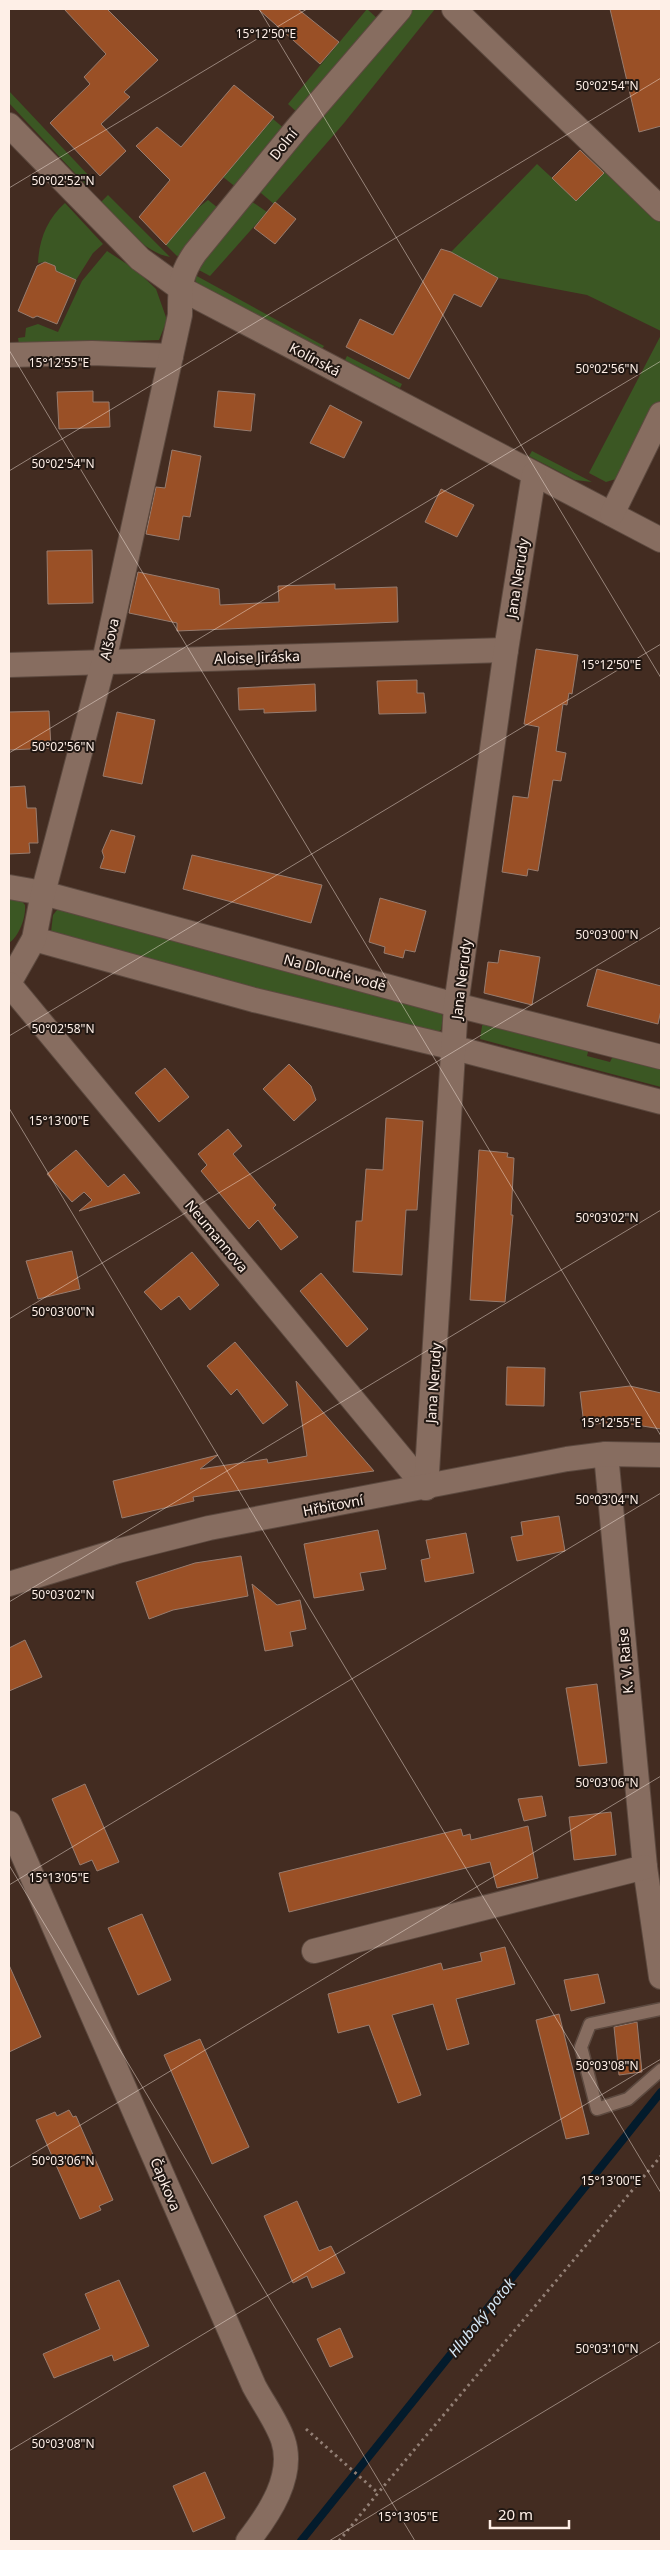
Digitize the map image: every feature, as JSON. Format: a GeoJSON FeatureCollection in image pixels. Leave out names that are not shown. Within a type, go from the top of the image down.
{"type":"FeatureCollection","features":[{"type":"Feature","properties":{"kind":"street","name":"Dolní"},"geometry":{"type":"LineString","coordinates":[[180,288],[182,272],[195,253],[298,127],[400,9]]}},
{"type":"Feature","properties":{"kind":"street"},"geometry":{"type":"LineString","coordinates":[[454,9],[661,209]]}},
{"type":"Feature","properties":{"kind":"street","name":"Kolínská"},"geometry":{"type":"LineString","coordinates":[[9,125],[140,259],[180,288],[661,540]]}},
{"type":"Feature","properties":{"kind":"street","name":"Alšova"},"geometry":{"type":"LineString","coordinates":[[9,983],[34,939],[43,893],[104,661],[180,315],[180,288]]}},
{"type":"Feature","properties":{"kind":"street"},"geometry":{"type":"LineString","coordinates":[[9,355],[92,353],[171,356]]}},
{"type":"Feature","properties":{"kind":"street"},"geometry":{"type":"LineString","coordinates":[[612,514],[661,414]]}},
{"type":"Feature","properties":{"kind":"street","name":"Jana Nerudy"},"geometry":{"type":"LineString","coordinates":[[426,1488],[455,1048],[456,1005],[506,650],[534,474]]}},
{"type":"Feature","properties":{"kind":"street","name":"Aloise Jiráska"},"geometry":{"type":"LineString","coordinates":[[9,665],[506,650]]}},
{"type":"Feature","properties":{"kind":"street","name":"Na Dlouhé vodě"},"geometry":{"type":"LineString","coordinates":[[9,887],[43,893],[456,1005],[661,1057]]}},
{"type":"Feature","properties":{"kind":"street"},"geometry":{"type":"LineString","coordinates":[[34,939],[254,1000],[455,1048],[661,1102]]}},
{"type":"Feature","properties":{"kind":"street","name":"Neumannova"},"geometry":{"type":"LineString","coordinates":[[9,983],[426,1488]]}},
{"type":"Feature","properties":{"kind":"street","name":"Hřbitovní"},"geometry":{"type":"LineString","coordinates":[[9,1584],[118,1551],[209,1528],[426,1488],[567,1459],[606,1454],[661,1455]]}},
{"type":"Feature","properties":{"kind":"street","name":"K. V. Raise"},"geometry":{"type":"LineString","coordinates":[[606,1454],[645,1867],[661,1977]]}},
{"type":"Feature","properties":{"kind":"street","name":"Čapkova"},"geometry":{"type":"LineString","coordinates":[[9,1823],[254,2386],[283,2440],[286,2471],[274,2503],[248,2541]]}},
{"type":"Feature","properties":{"kind":"street"},"geometry":{"type":"LineString","coordinates":[[314,1951],[645,1867]]}},
{"type":"Feature","properties":{"kind":"lane"},"geometry":{"type":"LineString","coordinates":[[661,2009],[590,2024],[581,2047],[597,2109],[628,2099],[661,2070]]}},
{"type":"Feature","properties":{"kind":"path"},"geometry":{"type":"LineString","coordinates":[[340,2541],[378,2493],[661,2156]]}},
{"type":"Feature","properties":{"kind":"path"},"geometry":{"type":"LineString","coordinates":[[344,2461],[378,2493]]}},
{"type":"Feature","properties":{"kind":"green space"},"geometry":{"type":"Polygon","coordinates":[[[367,9],[379,20],[300,115],[288,104],[367,9]]]}},
{"type":"Feature","properties":{"kind":"green space"},"geometry":{"type":"Polygon","coordinates":[[[407,9],[435,9],[344,123],[274,204],[255,188],[407,9]]]}},
{"type":"Feature","properties":{"kind":"green space"},"geometry":{"type":"Polygon","coordinates":[[[9,91],[91,178],[85,184],[9,103],[9,91]]]}},
{"type":"Feature","properties":{"kind":"green space"},"geometry":{"type":"Polygon","coordinates":[[[273,119],[286,130],[237,188],[223,177],[273,119]]]}},
{"type":"Feature","properties":{"kind":"green space"},"geometry":{"type":"Polygon","coordinates":[[[588,143],[661,220],[661,331],[587,295],[498,278],[451,252],[537,164],[576,200],[604,172],[581,149],[588,143]]]}},
{"type":"Feature","properties":{"kind":"green space"},"geometry":{"type":"Polygon","coordinates":[[[108,195],[170,257],[150,249],[132,235],[101,202],[108,195]]]}},
{"type":"Feature","properties":{"kind":"green space"},"geometry":{"type":"Polygon","coordinates":[[[248,199],[267,212],[210,276],[197,269],[248,199]]]}},
{"type":"Feature","properties":{"kind":"green space"},"geometry":{"type":"Polygon","coordinates":[[[208,200],[218,208],[183,255],[177,256],[162,241],[169,241],[194,211],[208,200]]]}},
{"type":"Feature","properties":{"kind":"green space"},"geometry":{"type":"Polygon","coordinates":[[[65,203],[103,244],[93,253],[76,280],[56,271],[55,266],[45,262],[38,263],[40,246],[45,230],[53,216],[65,203]]]}},
{"type":"Feature","properties":{"kind":"green space"},"geometry":{"type":"Polygon","coordinates":[[[107,251],[136,270],[156,289],[167,320],[159,340],[19,344],[18,338],[25,337],[26,328],[38,324],[58,332],[82,281],[107,251]]]}},
{"type":"Feature","properties":{"kind":"green space"},"geometry":{"type":"Polygon","coordinates":[[[195,275],[324,346],[322,349],[196,284],[195,275]]]}},
{"type":"Feature","properties":{"kind":"green space"},"geometry":{"type":"Polygon","coordinates":[[[661,335],[661,400],[628,468],[616,479],[606,482],[589,473],[661,335]]]}},
{"type":"Feature","properties":{"kind":"green space"},"geometry":{"type":"Polygon","coordinates":[[[347,356],[402,384],[400,388],[345,360],[347,356]]]}},
{"type":"Feature","properties":{"kind":"green space"},"geometry":{"type":"Polygon","coordinates":[[[532,451],[592,482],[575,480],[529,456],[532,451]]]}},
{"type":"Feature","properties":{"kind":"green space"},"geometry":{"type":"Polygon","coordinates":[[[9,896],[19,898],[25,905],[25,910],[19,931],[9,943],[9,896]]]}},
{"type":"Feature","properties":{"kind":"green space"},"geometry":{"type":"Polygon","coordinates":[[[64,909],[439,1010],[443,1017],[441,1030],[432,1036],[51,932],[53,915],[57,910],[64,909]]]}},
{"type":"Feature","properties":{"kind":"green space"},"geometry":{"type":"Polygon","coordinates":[[[483,1020],[589,1048],[587,1056],[610,1062],[614,1054],[661,1066],[661,1087],[480,1039],[483,1020]]]}},
{"type":"Feature","properties":{"kind":"building"},"geometry":{"type":"Polygon","coordinates":[[[64,9],[107,9],[158,60],[124,92],[130,97],[101,124],[126,151],[100,176],[50,123],[90,84],[84,77],[106,54],[64,9]]]}},
{"type":"Feature","properties":{"kind":"building"},"geometry":{"type":"Polygon","coordinates":[[[258,9],[298,9],[339,42],[320,64],[258,9]]]}},
{"type":"Feature","properties":{"kind":"building"},"geometry":{"type":"Polygon","coordinates":[[[610,9],[661,9],[661,126],[639,132],[610,9]]]}},
{"type":"Feature","properties":{"kind":"building"},"geometry":{"type":"Polygon","coordinates":[[[234,85],[274,117],[166,245],[139,217],[170,180],[136,146],[157,127],[181,147],[234,85]]]}},
{"type":"Feature","properties":{"kind":"building"},"geometry":{"type":"Polygon","coordinates":[[[580,150],[604,173],[576,201],[552,178],[580,150]]]}},
{"type":"Feature","properties":{"kind":"building"},"geometry":{"type":"Polygon","coordinates":[[[275,202],[296,219],[275,244],[254,228],[275,202]]]}},
{"type":"Feature","properties":{"kind":"building"},"geometry":{"type":"Polygon","coordinates":[[[441,249],[451,252],[498,278],[481,307],[454,294],[409,379],[346,347],[360,319],[393,335],[441,249]]]}},
{"type":"Feature","properties":{"kind":"building"},"geometry":{"type":"Polygon","coordinates":[[[45,262],[55,266],[56,271],[76,280],[57,324],[37,316],[33,318],[18,311],[37,266],[45,262]]]}},
{"type":"Feature","properties":{"kind":"building"},"geometry":{"type":"Polygon","coordinates":[[[93,391],[93,402],[109,402],[110,427],[59,429],[57,392],[93,391]]]}},
{"type":"Feature","properties":{"kind":"building"},"geometry":{"type":"Polygon","coordinates":[[[218,391],[255,394],[251,431],[214,427],[218,391]]]}},
{"type":"Feature","properties":{"kind":"building"},"geometry":{"type":"Polygon","coordinates":[[[330,405],[362,422],[344,458],[310,443],[330,405]]]}},
{"type":"Feature","properties":{"kind":"building"},"geometry":{"type":"Polygon","coordinates":[[[172,450],[201,456],[190,517],[183,516],[179,540],[146,534],[156,487],[165,488],[172,450]]]}},
{"type":"Feature","properties":{"kind":"building"},"geometry":{"type":"Polygon","coordinates":[[[441,489],[474,505],[457,537],[425,522],[441,489]]]}},
{"type":"Feature","properties":{"kind":"building"},"geometry":{"type":"Polygon","coordinates":[[[92,550],[93,603],[48,604],[47,551],[92,550]]]}},
{"type":"Feature","properties":{"kind":"building"},"geometry":{"type":"Polygon","coordinates":[[[138,572],[219,589],[220,605],[279,602],[278,586],[335,584],[335,589],[397,587],[398,622],[177,631],[177,623],[129,613],[138,572]]]}},
{"type":"Feature","properties":{"kind":"building"},"geometry":{"type":"Polygon","coordinates":[[[536,649],[578,655],[572,694],[569,693],[567,705],[563,704],[556,751],[566,753],[561,781],[553,780],[538,871],[528,869],[527,876],[502,872],[513,796],[528,798],[539,727],[524,724],[536,649]]]}},
{"type":"Feature","properties":{"kind":"building"},"geometry":{"type":"Polygon","coordinates":[[[417,680],[417,693],[424,693],[426,713],[379,714],[377,681],[417,680]]]}},
{"type":"Feature","properties":{"kind":"building"},"geometry":{"type":"Polygon","coordinates":[[[315,684],[316,711],[264,713],[264,709],[239,710],[238,688],[315,684]]]}},
{"type":"Feature","properties":{"kind":"building"},"geometry":{"type":"Polygon","coordinates":[[[49,711],[51,748],[9,750],[9,712],[49,711]]]}},
{"type":"Feature","properties":{"kind":"building"},"geometry":{"type":"Polygon","coordinates":[[[117,712],[155,720],[142,784],[103,776],[117,712]]]}},
{"type":"Feature","properties":{"kind":"building"},"geometry":{"type":"Polygon","coordinates":[[[25,786],[27,808],[36,808],[38,843],[29,843],[30,853],[9,854],[9,787],[25,786]]]}},
{"type":"Feature","properties":{"kind":"building"},"geometry":{"type":"Polygon","coordinates":[[[111,830],[135,836],[125,873],[100,868],[104,857],[102,851],[111,830]]]}},
{"type":"Feature","properties":{"kind":"building"},"geometry":{"type":"Polygon","coordinates":[[[192,855],[322,885],[311,923],[183,889],[192,855]]]}},
{"type":"Feature","properties":{"kind":"building"},"geometry":{"type":"Polygon","coordinates":[[[380,898],[426,911],[415,952],[405,950],[403,958],[384,953],[385,947],[369,942],[380,898]]]}},
{"type":"Feature","properties":{"kind":"building"},"geometry":{"type":"Polygon","coordinates":[[[500,950],[540,957],[532,1005],[484,993],[488,962],[498,963],[500,950]]]}},
{"type":"Feature","properties":{"kind":"building"},"geometry":{"type":"Polygon","coordinates":[[[597,969],[661,986],[661,1010],[658,1024],[587,1006],[597,969]]]}},
{"type":"Feature","properties":{"kind":"building"},"geometry":{"type":"Polygon","coordinates":[[[289,1064],[311,1086],[316,1100],[294,1121],[263,1089],[289,1064]]]}},
{"type":"Feature","properties":{"kind":"building"},"geometry":{"type":"Polygon","coordinates":[[[165,1068],[189,1097],[159,1122],[135,1093],[165,1068]]]}},
{"type":"Feature","properties":{"kind":"building"},"geometry":{"type":"Polygon","coordinates":[[[386,1118],[423,1121],[417,1210],[406,1210],[402,1275],[353,1272],[356,1221],[362,1221],[366,1169],[383,1170],[386,1118]]]}},
{"type":"Feature","properties":{"kind":"building"},"geometry":{"type":"Polygon","coordinates":[[[228,1129],[242,1146],[233,1154],[276,1205],[273,1208],[298,1237],[281,1250],[258,1220],[249,1229],[201,1171],[207,1165],[198,1154],[228,1129]]]}},
{"type":"Feature","properties":{"kind":"building"},"geometry":{"type":"Polygon","coordinates":[[[76,1150],[108,1187],[124,1174],[140,1193],[79,1211],[92,1200],[84,1192],[72,1202],[47,1174],[76,1150]]]}},
{"type":"Feature","properties":{"kind":"building"},"geometry":{"type":"Polygon","coordinates":[[[479,1150],[508,1153],[507,1157],[514,1158],[511,1215],[513,1215],[505,1302],[470,1300],[479,1150]]]}},
{"type":"Feature","properties":{"kind":"building"},"geometry":{"type":"Polygon","coordinates":[[[72,1251],[80,1289],[38,1299],[26,1261],[72,1251]]]}},
{"type":"Feature","properties":{"kind":"building"},"geometry":{"type":"Polygon","coordinates":[[[192,1252],[219,1285],[190,1310],[179,1296],[161,1310],[144,1292],[192,1252]]]}},
{"type":"Feature","properties":{"kind":"building"},"geometry":{"type":"Polygon","coordinates":[[[321,1273],[368,1329],[347,1347],[300,1291],[321,1273]]]}},
{"type":"Feature","properties":{"kind":"building"},"geometry":{"type":"Polygon","coordinates":[[[235,1342],[288,1405],[263,1424],[237,1389],[231,1395],[207,1366],[235,1342]]]}},
{"type":"Feature","properties":{"kind":"building"},"geometry":{"type":"Polygon","coordinates":[[[507,1367],[545,1368],[544,1406],[506,1405],[507,1367]]]}},
{"type":"Feature","properties":{"kind":"building"},"geometry":{"type":"Polygon","coordinates":[[[296,1381],[374,1471],[193,1497],[194,1501],[122,1518],[113,1481],[218,1455],[200,1469],[267,1459],[268,1463],[307,1456],[296,1381]]]}},
{"type":"Feature","properties":{"kind":"building"},"geometry":{"type":"Polygon","coordinates":[[[630,1386],[661,1393],[661,1429],[618,1422],[584,1425],[580,1392],[630,1386]]]}},
{"type":"Feature","properties":{"kind":"building"},"geometry":{"type":"Polygon","coordinates":[[[559,1516],[565,1551],[517,1561],[511,1537],[523,1535],[521,1522],[559,1516]]]}},
{"type":"Feature","properties":{"kind":"building"},"geometry":{"type":"Polygon","coordinates":[[[378,1530],[386,1569],[360,1573],[364,1590],[314,1598],[304,1544],[378,1530]]]}},
{"type":"Feature","properties":{"kind":"building"},"geometry":{"type":"Polygon","coordinates":[[[466,1533],[474,1573],[425,1582],[421,1560],[430,1558],[426,1540],[466,1533]]]}},
{"type":"Feature","properties":{"kind":"building"},"geometry":{"type":"Polygon","coordinates":[[[241,1556],[248,1596],[173,1610],[149,1619],[136,1582],[195,1563],[241,1556]]]}},
{"type":"Feature","properties":{"kind":"building"},"geometry":{"type":"Polygon","coordinates":[[[252,1584],[277,1605],[300,1600],[306,1629],[290,1632],[293,1646],[265,1651],[252,1584]]]}},
{"type":"Feature","properties":{"kind":"building"},"geometry":{"type":"Polygon","coordinates":[[[25,1640],[42,1677],[9,1691],[9,1648],[25,1640]]]}},
{"type":"Feature","properties":{"kind":"building"},"geometry":{"type":"Polygon","coordinates":[[[597,1684],[607,1763],[579,1766],[566,1688],[597,1684]]]}},
{"type":"Feature","properties":{"kind":"building"},"geometry":{"type":"Polygon","coordinates":[[[85,1784],[119,1862],[97,1871],[92,1860],[80,1865],[52,1799],[85,1784]]]}},
{"type":"Feature","properties":{"kind":"building"},"geometry":{"type":"Polygon","coordinates":[[[542,1796],[546,1816],[524,1821],[518,1799],[542,1796]]]}},
{"type":"Feature","properties":{"kind":"building"},"geometry":{"type":"Polygon","coordinates":[[[611,1812],[616,1855],[574,1860],[569,1817],[611,1812]]]}},
{"type":"Feature","properties":{"kind":"building"},"geometry":{"type":"Polygon","coordinates":[[[528,1826],[538,1878],[497,1888],[490,1862],[289,1912],[279,1873],[461,1829],[463,1836],[470,1834],[471,1840],[528,1826]]]}},
{"type":"Feature","properties":{"kind":"building"},"geometry":{"type":"Polygon","coordinates":[[[142,1914],[171,1980],[138,1995],[108,1928],[142,1914]]]}},
{"type":"Feature","properties":{"kind":"building"},"geometry":{"type":"Polygon","coordinates":[[[505,1947],[515,1984],[456,1999],[469,2044],[447,2050],[433,2004],[392,2015],[421,2095],[398,2103],[369,2025],[338,2033],[328,1994],[441,1963],[443,1970],[482,1961],[480,1953],[505,1947]]]}},
{"type":"Feature","properties":{"kind":"building"},"geometry":{"type":"Polygon","coordinates":[[[9,1965],[41,2037],[9,2052],[9,1965]]]}},
{"type":"Feature","properties":{"kind":"building"},"geometry":{"type":"Polygon","coordinates":[[[598,1974],[605,2003],[571,2011],[564,1980],[598,1974]]]}},
{"type":"Feature","properties":{"kind":"building"},"geometry":{"type":"Polygon","coordinates":[[[559,2014],[589,2134],[566,2139],[536,2020],[559,2014]]]}},
{"type":"Feature","properties":{"kind":"building"},"geometry":{"type":"Polygon","coordinates":[[[637,2022],[642,2072],[619,2075],[614,2027],[637,2022]]]}},
{"type":"Feature","properties":{"kind":"building"},"geometry":{"type":"Polygon","coordinates":[[[200,2039],[249,2147],[212,2164],[164,2055],[200,2039]]]}},
{"type":"Feature","properties":{"kind":"building"},"geometry":{"type":"Polygon","coordinates":[[[69,2110],[73,2117],[76,2116],[113,2200],[99,2206],[101,2210],[80,2219],[36,2120],[55,2112],[57,2116],[69,2110]]]}},
{"type":"Feature","properties":{"kind":"building"},"geometry":{"type":"Polygon","coordinates":[[[297,2201],[319,2251],[331,2246],[345,2273],[312,2288],[307,2276],[293,2283],[264,2216],[297,2201]]]}},
{"type":"Feature","properties":{"kind":"building"},"geometry":{"type":"Polygon","coordinates":[[[119,2280],[149,2346],[114,2361],[112,2355],[54,2378],[43,2354],[100,2329],[85,2294],[119,2280]]]}},
{"type":"Feature","properties":{"kind":"building"},"geometry":{"type":"Polygon","coordinates":[[[340,2328],[353,2357],[330,2367],[317,2339],[340,2328]]]}},
{"type":"Feature","properties":{"kind":"building"},"geometry":{"type":"Polygon","coordinates":[[[205,2472],[225,2518],[193,2532],[173,2486],[205,2472]]]}},
{"type":"Feature","properties":{"kind":"waterway","name":"Hluboký potok"},"geometry":{"type":"LineString","coordinates":[[301,2541],[661,2092]]}}]}
